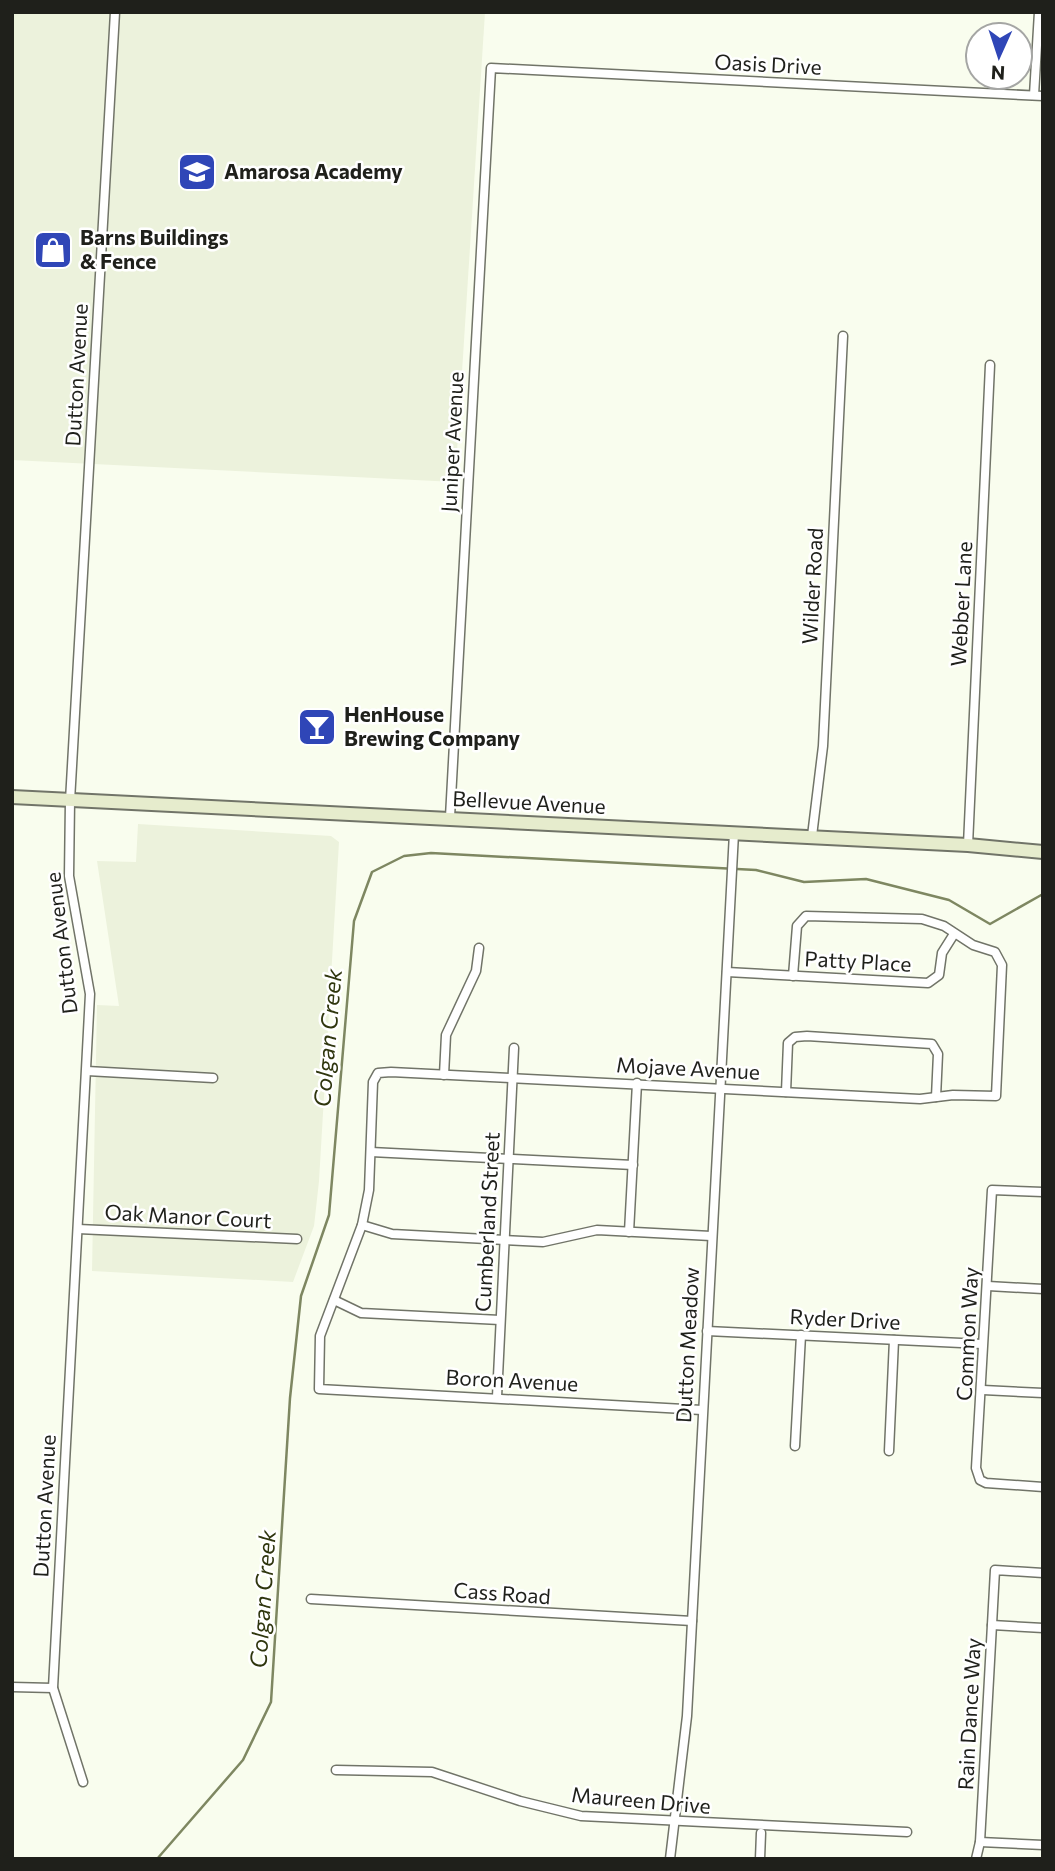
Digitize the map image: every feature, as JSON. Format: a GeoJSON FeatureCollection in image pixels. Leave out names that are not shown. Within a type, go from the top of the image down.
{"type":"FeatureCollection","features":[{"type":"Feature","properties":{"kind":"street","name":"Dutton Avenue"},"geometry":{"type":"LineString","coordinates":[[83,1782],[53,1688],[90,994],[69,876],[70,801],[115,12]]}},
{"type":"Feature","properties":{"kind":"street"},"geometry":{"type":"LineString","coordinates":[[1038,96],[1039,12]]}},
{"type":"Feature","properties":{"kind":"street","name":"Oasis Drive"},"geometry":{"type":"LineString","coordinates":[[491,68],[1038,96]]}},
{"type":"Feature","properties":{"kind":"street","name":"Juniper Avenue"},"geometry":{"type":"LineString","coordinates":[[450,817],[491,68]]}},
{"type":"Feature","properties":{"kind":"street","name":"Wilder Road"},"geometry":{"type":"LineString","coordinates":[[813,836],[818,759],[822,746],[843,336]]}},
{"type":"Feature","properties":{"kind":"street","name":"Webber Lane"},"geometry":{"type":"LineString","coordinates":[[968,845],[990,365]]}},
{"type":"Feature","properties":{"kind":"street","name":"Bellevue Avenue"},"geometry":{"type":"LineString","coordinates":[[12,797],[813,836],[1043,852]]}},
{"type":"Feature","properties":{"kind":"street","name":"Dutton Meadow"},"geometry":{"type":"LineString","coordinates":[[670,1859],[685,1750],[734,833]]}},
{"type":"Feature","properties":{"kind":"street"},"geometry":{"type":"LineString","coordinates":[[793,976],[797,926],[806,916],[922,919],[944,926],[954,933]]}},
{"type":"Feature","properties":{"kind":"street","name":"Patty Place"},"geometry":{"type":"LineString","coordinates":[[727,972],[928,983],[939,975],[942,953],[954,933]]}},
{"type":"Feature","properties":{"kind":"street","name":"Mojave Avenue"},"geometry":{"type":"LineString","coordinates":[[371,1152],[373,1082],[378,1073],[637,1083],[920,1099],[996,1096],[1002,961],[995,951],[973,945],[954,933]]}},
{"type":"Feature","properties":{"kind":"street"},"geometry":{"type":"LineString","coordinates":[[444,1075],[446,1035],[476,971],[479,948]]}},
{"type":"Feature","properties":{"kind":"street"},"geometry":{"type":"LineString","coordinates":[[786,1092],[788,1043],[795,1037],[807,1036],[932,1044],[938,1054],[936,1097]]}},
{"type":"Feature","properties":{"kind":"street","name":"Cumberland Street"},"geometry":{"type":"LineString","coordinates":[[497,1397],[514,1048]]}},
{"type":"Feature","properties":{"kind":"street"},"geometry":{"type":"LineString","coordinates":[[87,1071],[213,1078]]}},
{"type":"Feature","properties":{"kind":"street"},"geometry":{"type":"LineString","coordinates":[[629,1232],[637,1083]]}},
{"type":"Feature","properties":{"kind":"street"},"geometry":{"type":"LineString","coordinates":[[500,1320],[361,1313],[334,1300],[362,1225],[369,1190],[371,1152],[633,1165]]}},
{"type":"Feature","properties":{"kind":"street","name":"Common Way"},"geometry":{"type":"LineString","coordinates":[[1043,1192],[992,1190],[988,1230],[988,1286],[982,1344],[983,1390],[976,1468],[980,1480],[985,1483],[1043,1487]]}},
{"type":"Feature","properties":{"kind":"street"},"geometry":{"type":"LineString","coordinates":[[362,1225],[392,1234],[543,1242],[597,1230],[711,1236]]}},
{"type":"Feature","properties":{"kind":"street","name":"Oak Manor Court"},"geometry":{"type":"LineString","coordinates":[[78,1229],[297,1239]]}},
{"type":"Feature","properties":{"kind":"street"},"geometry":{"type":"LineString","coordinates":[[988,1286],[1043,1289]]}},
{"type":"Feature","properties":{"kind":"street","name":"Boron Avenue"},"geometry":{"type":"LineString","coordinates":[[334,1300],[320,1336],[319,1389],[702,1410]]}},
{"type":"Feature","properties":{"kind":"street","name":"Ryder Drive"},"geometry":{"type":"LineString","coordinates":[[707,1331],[982,1344]]}},
{"type":"Feature","properties":{"kind":"street"},"geometry":{"type":"LineString","coordinates":[[795,1447],[801,1335]]}},
{"type":"Feature","properties":{"kind":"street"},"geometry":{"type":"LineString","coordinates":[[889,1451],[894,1340]]}},
{"type":"Feature","properties":{"kind":"street"},"geometry":{"type":"LineString","coordinates":[[983,1390],[1043,1393]]}},
{"type":"Feature","properties":{"kind":"street","name":"Rain Dance Way"},"geometry":{"type":"LineString","coordinates":[[976,1859],[980,1842],[996,1570],[1043,1573]]}},
{"type":"Feature","properties":{"kind":"street","name":"Cass Road"},"geometry":{"type":"LineString","coordinates":[[311,1599],[692,1621]]}},
{"type":"Feature","properties":{"kind":"street"},"geometry":{"type":"LineString","coordinates":[[992,1625],[1043,1628]]}},
{"type":"Feature","properties":{"kind":"street"},"geometry":{"type":"LineString","coordinates":[[12,1687],[53,1688]]}},
{"type":"Feature","properties":{"kind":"street","name":"Maureen Drive"},"geometry":{"type":"LineString","coordinates":[[336,1770],[432,1772],[520,1801],[581,1816],[907,1832]]}},
{"type":"Feature","properties":{"kind":"street"},"geometry":{"type":"LineString","coordinates":[[760,1859],[761,1833]]}},
{"type":"Feature","properties":{"kind":"street"},"geometry":{"type":"LineString","coordinates":[[980,1842],[1043,1845]]}},
{"type":"Feature","properties":{"kind":"shaded area"},"geometry":{"type":"Polygon","coordinates":[[[12,12],[485,12],[455,482],[12,460],[12,12]]]}},
{"type":"Feature","properties":{"kind":"shaded area"},"geometry":{"type":"Polygon","coordinates":[[[138,824],[331,836],[339,842],[319,1181],[314,1226],[293,1282],[92,1271],[97,1005],[119,1006],[97,861],[136,862],[138,824]]]}},
{"type":"Feature","properties":{"kind":"waterway","name":"Colgan Creek"},"geometry":{"type":"LineString","coordinates":[[157,1859],[243,1760],[271,1702],[290,1398],[301,1296],[329,1215],[354,921],[372,872],[404,856],[431,853],[756,870],[804,882],[866,879],[949,900],[990,924],[1043,894]]}},
{"type":"Feature","properties":{"kind":"place","name":"Amarosa Academy"},"geometry":{"type":"Point","coordinates":[197,172]}},
{"type":"Feature","properties":{"kind":"place","name":"Barns Buildings & Fence"},"geometry":{"type":"Point","coordinates":[53,250]}},
{"type":"Feature","properties":{"kind":"place","name":"HenHouse Brewing Company"},"geometry":{"type":"Point","coordinates":[317,727]}}]}
